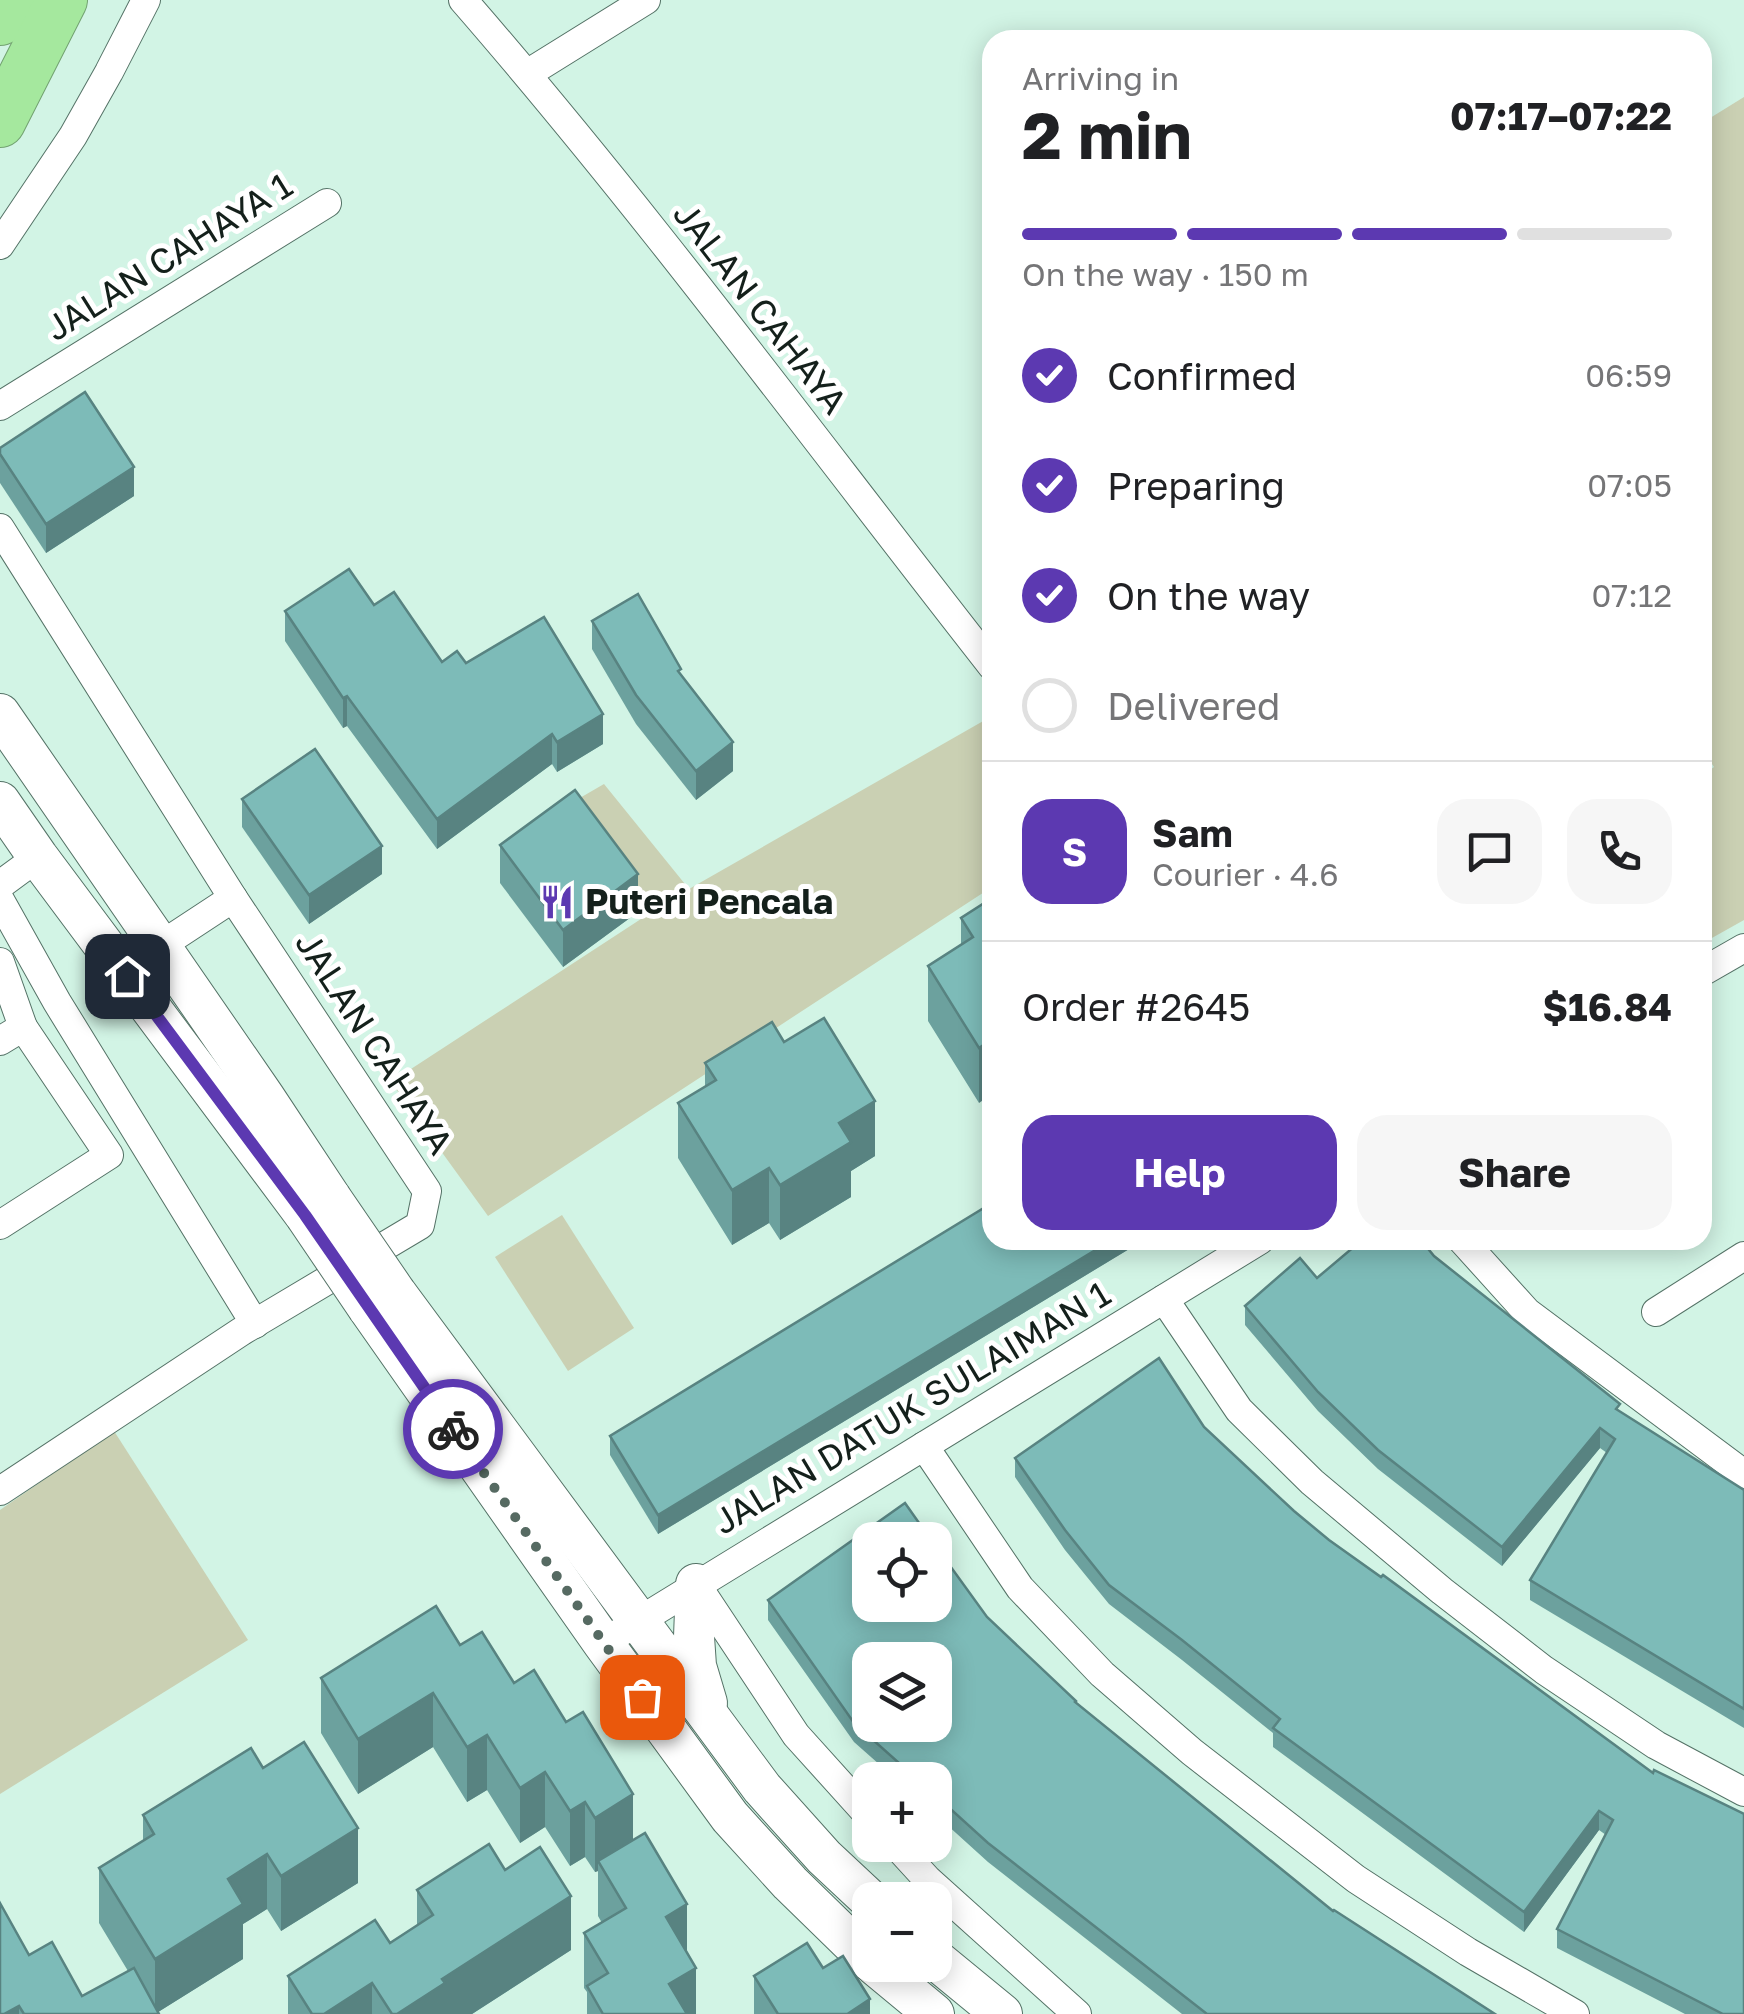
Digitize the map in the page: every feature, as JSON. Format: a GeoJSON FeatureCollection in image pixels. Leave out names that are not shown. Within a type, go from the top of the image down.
{"type":"FeatureCollection","features":[{"type":"Feature","properties":{"kind":"highway"},"geometry":{"type":"LineString","coordinates":[[0,20],[40,9]]}},
{"type":"Feature","properties":{"kind":"highway"},"geometry":{"type":"LineString","coordinates":[[0,100],[40,9]]}},
{"type":"Feature","properties":{"kind":"highway"},"geometry":{"type":"LineString","coordinates":[[0,122],[40,9]]}},
{"type":"Feature","properties":{"kind":"main road"},"geometry":{"type":"LineString","coordinates":[[0,714],[265,1098],[318,1207]]}},
{"type":"Feature","properties":{"kind":"main road"},"geometry":{"type":"LineString","coordinates":[[0,802],[38,857],[318,1207],[603,1642],[730,1817],[852,1943]]}},
{"type":"Feature","properties":{"kind":"main road"},"geometry":{"type":"LineString","coordinates":[[382,1300],[639,1620],[762,1788],[852,1883]]}},
{"type":"Feature","properties":{"kind":"main road"},"geometry":{"type":"LineString","coordinates":[[696,1584],[696,1666],[711,1719]]}},
{"type":"Feature","properties":{"kind":"main road"},"geometry":{"type":"LineString","coordinates":[[952,1972],[1002,2014]]}},
{"type":"Feature","properties":{"kind":"main road"},"geometry":{"type":"LineString","coordinates":[[895,1982],[934,2014]]}},
{"type":"Feature","properties":{"kind":"street"},"geometry":{"type":"LineString","coordinates":[[0,245],[73,136],[146,0]]}},
{"type":"Feature","properties":{"kind":"street","name":"JALAN CAHAYA"},"geometry":{"type":"LineString","coordinates":[[462,0],[527,74],[727,323],[982,653]]}},
{"type":"Feature","properties":{"kind":"street"},"geometry":{"type":"LineString","coordinates":[[527,74],[646,0]]}},
{"type":"Feature","properties":{"kind":"street","name":"JALAN CAHAYA 1"},"geometry":{"type":"LineString","coordinates":[[0,406],[326,203]]}},
{"type":"Feature","properties":{"kind":"street","name":"JALAN CAHAYA"},"geometry":{"type":"LineString","coordinates":[[0,528],[234,898],[427,1191],[420,1225],[255,1324],[0,1491]]}},
{"type":"Feature","properties":{"kind":"street"},"geometry":{"type":"LineString","coordinates":[[0,885],[38,857]]}},
{"type":"Feature","properties":{"kind":"street"},"geometry":{"type":"LineString","coordinates":[[160,946],[234,898]]}},
{"type":"Feature","properties":{"kind":"street"},"geometry":{"type":"LineString","coordinates":[[0,900],[56,1002],[255,1324]]}},
{"type":"Feature","properties":{"kind":"street"},"geometry":{"type":"LineString","coordinates":[[0,962],[12,1034],[109,1155],[0,1225]]}},
{"type":"Feature","properties":{"kind":"street","name":"JALAN DATUK SULAIMAN 1"},"geometry":{"type":"LineString","coordinates":[[603,1642],[1244,1250]]}},
{"type":"Feature","properties":{"kind":"street"},"geometry":{"type":"LineString","coordinates":[[1471,1250],[1527,1312],[1744,1474]]}},
{"type":"Feature","properties":{"kind":"street"},"geometry":{"type":"LineString","coordinates":[[1656,1312],[1744,1256]]}},
{"type":"Feature","properties":{"kind":"street"},"geometry":{"type":"LineString","coordinates":[[1164,1299],[1239,1410],[1312,1482],[1544,1670],[1656,1745],[1744,1792]]}},
{"type":"Feature","properties":{"kind":"street"},"geometry":{"type":"LineString","coordinates":[[924,1446],[1020,1588],[1117,1687],[1192,1752],[1356,1878],[1483,1961],[1575,2014]]}},
{"type":"Feature","properties":{"kind":"street"},"geometry":{"type":"LineString","coordinates":[[696,1584],[796,1735],[852,1796]]}},
{"type":"Feature","properties":{"kind":"street"},"geometry":{"type":"LineString","coordinates":[[912,1862],[1078,2014]]}},
{"type":"Feature","properties":{"kind":"green space"},"geometry":{"type":"Polygon","coordinates":[[[1744,97],[1744,920],[1712,938],[1714,767],[1712,117],[1744,97]]]}},
{"type":"Feature","properties":{"kind":"green space"},"geometry":{"type":"Polygon","coordinates":[[[982,722],[982,894],[488,1216],[391,1082],[644,917],[566,806],[604,784],[689,889],[982,722]]]}},
{"type":"Feature","properties":{"kind":"green space"},"geometry":{"type":"Polygon","coordinates":[[[562,1215],[634,1328],[568,1371],[495,1257],[562,1215]]]}},
{"type":"Feature","properties":{"kind":"green space"},"geometry":{"type":"Polygon","coordinates":[[[114,1431],[248,1640],[0,1794],[0,1510],[114,1431]]]}},
{"type":"Feature","properties":{"kind":"building"},"geometry":{"type":"Polygon","coordinates":[[[85,392],[134,467],[46,524],[0,454],[0,448],[85,392]]]}},
{"type":"Feature","properties":{"kind":"building"},"geometry":{"type":"Polygon","coordinates":[[[349,569],[374,605],[394,592],[442,662],[457,651],[466,663],[544,617],[603,714],[557,742],[552,734],[437,819],[347,696],[343,698],[285,611],[349,569]]]}},
{"type":"Feature","properties":{"kind":"building"},"geometry":{"type":"Polygon","coordinates":[[[638,594],[681,669],[678,671],[733,742],[696,771],[636,695],[592,621],[638,594]]]}},
{"type":"Feature","properties":{"kind":"building"},"geometry":{"type":"Polygon","coordinates":[[[315,749],[382,846],[309,895],[242,799],[315,749]]]}},
{"type":"Feature","properties":{"kind":"building"},"geometry":{"type":"Polygon","coordinates":[[[575,790],[638,874],[563,930],[500,845],[575,790]]]}},
{"type":"Feature","properties":{"kind":"building"},"geometry":{"type":"Polygon","coordinates":[[[982,904],[979,1048],[928,966],[973,937],[961,918],[982,904]]]}},
{"type":"Feature","properties":{"kind":"building"},"geometry":{"type":"Polygon","coordinates":[[[824,1018],[875,1101],[839,1123],[851,1142],[780,1185],[769,1168],[732,1190],[678,1103],[716,1080],[705,1063],[772,1022],[784,1042],[824,1018]]]}},
{"type":"Feature","properties":{"kind":"building"},"geometry":{"type":"Polygon","coordinates":[[[982,1209],[982,1250],[1095,1250],[658,1515],[610,1436],[982,1209]]]}},
{"type":"Feature","properties":{"kind":"building"},"geometry":{"type":"Polygon","coordinates":[[[1350,1250],[1429,1250],[1620,1404],[1616,1409],[1744,1490],[1744,1709],[1530,1580],[1615,1439],[1600,1428],[1502,1547],[1378,1450],[1318,1392],[1245,1306],[1300,1258],[1317,1278],[1350,1250]]]}},
{"type":"Feature","properties":{"kind":"building"},"geometry":{"type":"Polygon","coordinates":[[[1159,1358],[1204,1427],[1329,1540],[1383,1575],[1653,1773],[1654,1770],[1744,1814],[1744,2014],[1723,2014],[1557,1929],[1613,1820],[1599,1811],[1524,1912],[1273,1728],[1280,1719],[1109,1585],[1015,1458],[1159,1358]]]}},
{"type":"Feature","properties":{"kind":"building"},"geometry":{"type":"Polygon","coordinates":[[[905,1503],[918,1522],[878,1522],[905,1503]]]}},
{"type":"Feature","properties":{"kind":"building"},"geometry":{"type":"Polygon","coordinates":[[[852,1541],[852,1622],[952,1622],[952,1569],[987,1617],[1075,1702],[1333,1911],[1495,2014],[1207,2014],[988,1843],[952,1810],[952,1762],[898,1762],[875,1742],[952,1742],[952,1642],[852,1642],[852,1720],[768,1600],[852,1541]]]}},
{"type":"Feature","properties":{"kind":"building"},"geometry":{"type":"Polygon","coordinates":[[[436,1606],[460,1645],[482,1632],[514,1683],[534,1670],[566,1722],[583,1712],[633,1794],[595,1818],[585,1802],[570,1811],[545,1772],[520,1788],[487,1735],[467,1747],[433,1693],[358,1739],[321,1678],[436,1606]]]}},
{"type":"Feature","properties":{"kind":"building"},"geometry":{"type":"Polygon","coordinates":[[[304,1742],[358,1828],[281,1876],[267,1854],[228,1879],[243,1904],[155,1959],[99,1868],[154,1834],[143,1815],[251,1748],[263,1768],[304,1742]]]}},
{"type":"Feature","properties":{"kind":"building"},"geometry":{"type":"Polygon","coordinates":[[[645,1833],[687,1904],[666,1917],[696,1968],[669,1984],[687,2014],[603,2014],[587,1986],[608,1973],[584,1933],[626,1908],[598,1861],[645,1833]]]}},
{"type":"Feature","properties":{"kind":"building"},"geometry":{"type":"Polygon","coordinates":[[[489,1844],[505,1870],[540,1847],[571,1896],[442,1979],[445,1983],[397,2014],[392,2014],[372,1983],[324,2014],[312,2014],[288,1976],[375,1920],[390,1943],[433,1915],[417,1890],[489,1844]]]}},
{"type":"Feature","properties":{"kind":"building"},"geometry":{"type":"Polygon","coordinates":[[[0,1903],[29,1955],[52,1942],[82,1996],[134,1968],[159,2014],[24,2014],[19,2006],[0,2014],[0,1903]]]}},
{"type":"Feature","properties":{"kind":"building"},"geometry":{"type":"Polygon","coordinates":[[[807,1943],[823,1968],[843,1956],[852,1970],[852,1982],[859,1982],[870,1999],[850,2014],[778,2014],[754,1976],[807,1943]]]}},
{"type":"Feature","properties":{"kind":"way so far"},"geometry":{"type":"LineString","coordinates":[[453,1429],[642,1697]]}},
{"type":"Feature","properties":{"kind":"place","name":"Puteri Pencala"},"geometry":{"type":"Point","coordinates":[557,902]}},
{"type":"Feature","properties":{"kind":"route"},"geometry":{"type":"LineString","coordinates":[[127,976],[305,1215],[453,1429]]}}]}
